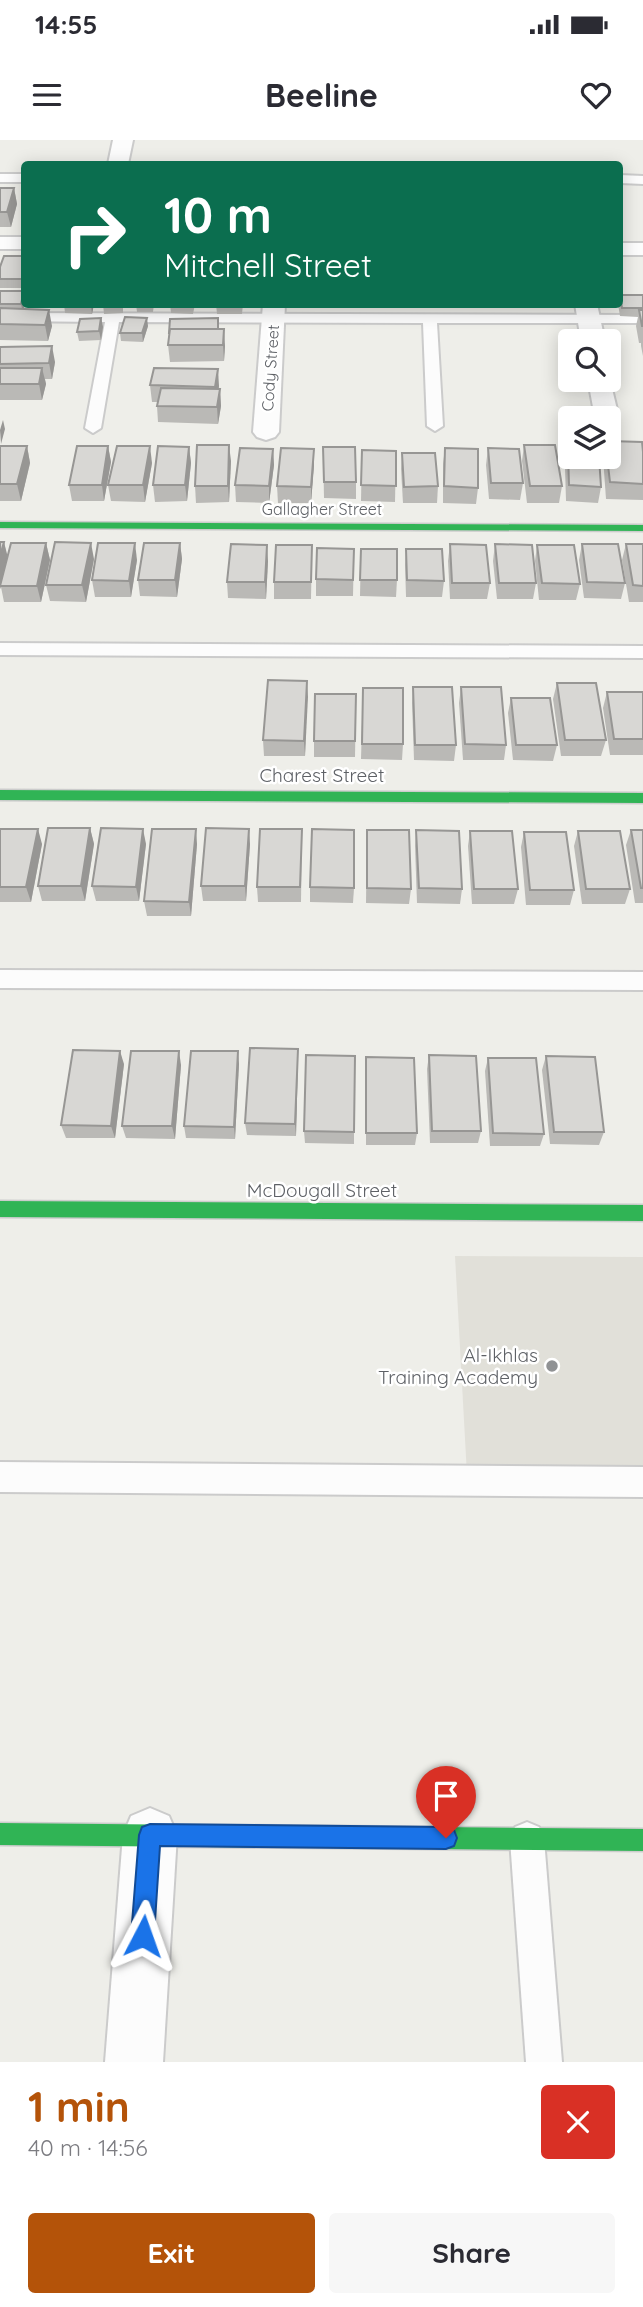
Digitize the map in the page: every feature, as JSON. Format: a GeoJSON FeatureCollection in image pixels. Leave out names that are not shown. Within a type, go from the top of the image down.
{"type":"FeatureCollection","features":[{"type":"Feature","properties":{"kind":"street"},"geometry":{"type":"LineString","coordinates":[[119,161],[123,140]]}},
{"type":"Feature","properties":{"kind":"street"},"geometry":{"type":"LineString","coordinates":[[0,243],[21,243]]}},
{"type":"Feature","properties":{"kind":"street"},"geometry":{"type":"LineString","coordinates":[[623,249],[643,249]]}},
{"type":"Feature","properties":{"kind":"street","name":"Cody Street"},"geometry":{"type":"LineString","coordinates":[[266,432],[273,311]]}},
{"type":"Feature","properties":{"kind":"street","name":"Gallagher Street"},"geometry":{"type":"LineString","coordinates":[[0,526],[643,528]]}},
{"type":"Feature","properties":{"kind":"street","name":"Charest Street"},"geometry":{"type":"LineString","coordinates":[[0,795],[643,798]]}},
{"type":"Feature","properties":{"kind":"street","name":"McDougall Street"},"geometry":{"type":"LineString","coordinates":[[0,1209],[643,1213]]}},
{"type":"Feature","properties":{"kind":"street"},"geometry":{"type":"LineString","coordinates":[[0,1834],[643,1840]]}},
{"type":"Feature","properties":{"kind":"street"},"geometry":{"type":"LineString","coordinates":[[134,2062],[150,1835]]}},
{"type":"Feature","properties":{"kind":"lane"},"geometry":{"type":"LineString","coordinates":[[0,178],[21,178]]}},
{"type":"Feature","properties":{"kind":"lane"},"geometry":{"type":"LineString","coordinates":[[623,180],[643,180]]}},
{"type":"Feature","properties":{"kind":"lane"},"geometry":{"type":"LineString","coordinates":[[0,317],[113,317],[273,311],[589,322],[643,319]]}},
{"type":"Feature","properties":{"kind":"lane"},"geometry":{"type":"LineString","coordinates":[[93,428],[113,317]]}},
{"type":"Feature","properties":{"kind":"lane"},"geometry":{"type":"LineString","coordinates":[[430,318],[435,426]]}},
{"type":"Feature","properties":{"kind":"lane"},"geometry":{"type":"LineString","coordinates":[[0,649],[643,652]]}},
{"type":"Feature","properties":{"kind":"lane"},"geometry":{"type":"LineString","coordinates":[[0,979],[643,981]]}},
{"type":"Feature","properties":{"kind":"lane"},"geometry":{"type":"LineString","coordinates":[[0,1478],[643,1482]]}},
{"type":"Feature","properties":{"kind":"lane"},"geometry":{"type":"LineString","coordinates":[[527,1839],[544,2062]]}},
{"type":"Feature","properties":{"kind":"shaded area","name":"Al-Ikhlas Training Academy"},"geometry":{"type":"Polygon","coordinates":[[[455,1256],[643,1257],[643,1476],[467,1475],[455,1256]]]}},
{"type":"Feature","properties":{"kind":"building"},"geometry":{"type":"Polygon","coordinates":[[[0,188],[14,188],[7,212],[0,212],[0,188]]]}},
{"type":"Feature","properties":{"kind":"building"},"geometry":{"type":"Polygon","coordinates":[[[4,256],[21,256],[21,279],[0,279],[4,256]]]}},
{"type":"Feature","properties":{"kind":"building"},"geometry":{"type":"Polygon","coordinates":[[[0,291],[21,291],[21,304],[0,304],[0,291]]]}},
{"type":"Feature","properties":{"kind":"building"},"geometry":{"type":"Polygon","coordinates":[[[623,295],[643,295],[643,308],[623,308],[623,295]]]}},
{"type":"Feature","properties":{"kind":"building"},"geometry":{"type":"Polygon","coordinates":[[[0,308],[49,310],[45,325],[0,324],[0,308]]]}},
{"type":"Feature","properties":{"kind":"building"},"geometry":{"type":"Polygon","coordinates":[[[639,310],[643,310],[643,326],[642,326],[639,310]]]}},
{"type":"Feature","properties":{"kind":"building"},"geometry":{"type":"Polygon","coordinates":[[[125,317],[147,318],[142,333],[120,333],[125,317]]]}},
{"type":"Feature","properties":{"kind":"building"},"geometry":{"type":"Polygon","coordinates":[[[101,318],[99,331],[77,332],[80,319],[101,318]]]}},
{"type":"Feature","properties":{"kind":"building"},"geometry":{"type":"Polygon","coordinates":[[[218,318],[218,329],[170,329],[169,333],[170,319],[218,318]]]}},
{"type":"Feature","properties":{"kind":"building"},"geometry":{"type":"Polygon","coordinates":[[[170,329],[224,329],[223,345],[168,345],[170,329]]]}},
{"type":"Feature","properties":{"kind":"building"},"geometry":{"type":"Polygon","coordinates":[[[52,346],[49,363],[0,364],[0,347],[52,346]]]}},
{"type":"Feature","properties":{"kind":"building"},"geometry":{"type":"Polygon","coordinates":[[[0,368],[42,368],[39,384],[0,384],[0,368]]]}},
{"type":"Feature","properties":{"kind":"building"},"geometry":{"type":"Polygon","coordinates":[[[154,368],[218,369],[215,387],[150,385],[154,368]]]}},
{"type":"Feature","properties":{"kind":"building"},"geometry":{"type":"Polygon","coordinates":[[[161,388],[220,389],[217,407],[157,406],[161,388]]]}},
{"type":"Feature","properties":{"kind":"building"},"geometry":{"type":"Polygon","coordinates":[[[621,441],[642,442],[643,484],[610,482],[608,469],[621,469],[621,441]]]}},
{"type":"Feature","properties":{"kind":"building"},"geometry":{"type":"Polygon","coordinates":[[[197,445],[229,445],[228,486],[195,486],[197,445]]]}},
{"type":"Feature","properties":{"kind":"building"},"geometry":{"type":"Polygon","coordinates":[[[524,445],[555,445],[562,486],[530,486],[524,445]]]}},
{"type":"Feature","properties":{"kind":"building"},"geometry":{"type":"Polygon","coordinates":[[[0,446],[27,446],[17,484],[0,484],[0,446]]]}},
{"type":"Feature","properties":{"kind":"building"},"geometry":{"type":"Polygon","coordinates":[[[77,446],[108,446],[102,485],[69,485],[77,446]]]}},
{"type":"Feature","properties":{"kind":"building"},"geometry":{"type":"Polygon","coordinates":[[[117,446],[150,446],[143,485],[108,485],[117,446]]]}},
{"type":"Feature","properties":{"kind":"building"},"geometry":{"type":"Polygon","coordinates":[[[158,446],[189,447],[185,485],[153,485],[158,446]]]}},
{"type":"Feature","properties":{"kind":"building"},"geometry":{"type":"Polygon","coordinates":[[[323,447],[355,447],[356,482],[324,482],[323,447]]]}},
{"type":"Feature","properties":{"kind":"building"},"geometry":{"type":"Polygon","coordinates":[[[240,448],[273,449],[269,486],[235,485],[240,448]]]}},
{"type":"Feature","properties":{"kind":"building"},"geometry":{"type":"Polygon","coordinates":[[[281,448],[314,449],[311,487],[277,486],[281,448]]]}},
{"type":"Feature","properties":{"kind":"building"},"geometry":{"type":"Polygon","coordinates":[[[445,448],[478,449],[478,488],[444,486],[445,448]]]}},
{"type":"Feature","properties":{"kind":"building"},"geometry":{"type":"Polygon","coordinates":[[[488,448],[519,449],[523,483],[491,483],[488,448]]]}},
{"type":"Feature","properties":{"kind":"building"},"geometry":{"type":"Polygon","coordinates":[[[362,450],[396,451],[396,486],[361,485],[362,450]]]}},
{"type":"Feature","properties":{"kind":"building"},"geometry":{"type":"Polygon","coordinates":[[[402,453],[435,453],[438,486],[404,487],[402,453]]]}},
{"type":"Feature","properties":{"kind":"building"},"geometry":{"type":"Polygon","coordinates":[[[569,469],[600,469],[601,487],[569,485],[569,469]]]}},
{"type":"Feature","properties":{"kind":"building"},"geometry":{"type":"Polygon","coordinates":[[[55,542],[91,543],[82,585],[46,585],[55,542]]]}},
{"type":"Feature","properties":{"kind":"building"},"geometry":{"type":"Polygon","coordinates":[[[11,543],[46,543],[37,586],[0,586],[11,543]]]}},
{"type":"Feature","properties":{"kind":"building"},"geometry":{"type":"Polygon","coordinates":[[[98,543],[135,543],[129,581],[92,580],[98,543]]]}},
{"type":"Feature","properties":{"kind":"building"},"geometry":{"type":"Polygon","coordinates":[[[144,543],[180,543],[175,580],[138,580],[144,543]]]}},
{"type":"Feature","properties":{"kind":"building"},"geometry":{"type":"Polygon","coordinates":[[[231,544],[267,545],[265,582],[227,582],[231,544]]]}},
{"type":"Feature","properties":{"kind":"building"},"geometry":{"type":"Polygon","coordinates":[[[450,544],[486,545],[490,583],[452,583],[450,544]]]}},
{"type":"Feature","properties":{"kind":"building"},"geometry":{"type":"Polygon","coordinates":[[[495,544],[532,545],[536,583],[499,583],[495,544]]]}},
{"type":"Feature","properties":{"kind":"building"},"geometry":{"type":"Polygon","coordinates":[[[582,544],[618,544],[625,583],[587,582],[582,544]]]}},
{"type":"Feature","properties":{"kind":"building"},"geometry":{"type":"Polygon","coordinates":[[[626,544],[643,544],[643,586],[633,585],[626,544]]]}},
{"type":"Feature","properties":{"kind":"building"},"geometry":{"type":"Polygon","coordinates":[[[276,545],[312,545],[311,582],[274,582],[276,545]]]}},
{"type":"Feature","properties":{"kind":"building"},"geometry":{"type":"Polygon","coordinates":[[[537,545],[574,545],[580,584],[542,583],[537,545]]]}},
{"type":"Feature","properties":{"kind":"building"},"geometry":{"type":"Polygon","coordinates":[[[317,548],[354,549],[353,580],[316,579],[317,548]]]}},
{"type":"Feature","properties":{"kind":"building"},"geometry":{"type":"Polygon","coordinates":[[[361,549],[397,549],[397,580],[360,580],[361,549]]]}},
{"type":"Feature","properties":{"kind":"building"},"geometry":{"type":"Polygon","coordinates":[[[406,549],[442,549],[444,581],[407,580],[406,549]]]}},
{"type":"Feature","properties":{"kind":"building"},"geometry":{"type":"Polygon","coordinates":[[[268,680],[307,681],[304,741],[263,740],[268,680]]]}},
{"type":"Feature","properties":{"kind":"building"},"geometry":{"type":"Polygon","coordinates":[[[557,683],[596,683],[606,740],[565,740],[557,683]]]}},
{"type":"Feature","properties":{"kind":"building"},"geometry":{"type":"Polygon","coordinates":[[[413,687],[452,687],[456,745],[415,745],[413,687]]]}},
{"type":"Feature","properties":{"kind":"building"},"geometry":{"type":"Polygon","coordinates":[[[461,687],[501,687],[506,745],[465,744],[461,687]]]}},
{"type":"Feature","properties":{"kind":"building"},"geometry":{"type":"Polygon","coordinates":[[[363,688],[403,688],[403,744],[362,744],[363,688]]]}},
{"type":"Feature","properties":{"kind":"building"},"geometry":{"type":"Polygon","coordinates":[[[607,692],[643,692],[643,739],[614,739],[607,692]]]}},
{"type":"Feature","properties":{"kind":"building"},"geometry":{"type":"Polygon","coordinates":[[[315,694],[356,694],[355,741],[314,741],[315,694]]]}},
{"type":"Feature","properties":{"kind":"building"},"geometry":{"type":"Polygon","coordinates":[[[511,698],[550,698],[557,745],[516,745],[511,698]]]}},
{"type":"Feature","properties":{"kind":"building"},"geometry":{"type":"Polygon","coordinates":[[[48,828],[90,828],[81,886],[38,886],[48,828]]]}},
{"type":"Feature","properties":{"kind":"building"},"geometry":{"type":"Polygon","coordinates":[[[101,828],[143,829],[136,887],[92,886],[101,828]]]}},
{"type":"Feature","properties":{"kind":"building"},"geometry":{"type":"Polygon","coordinates":[[[206,828],[249,829],[245,886],[201,886],[206,828]]]}},
{"type":"Feature","properties":{"kind":"building"},"geometry":{"type":"Polygon","coordinates":[[[0,829],[38,829],[26,887],[0,887],[0,829]]]}},
{"type":"Feature","properties":{"kind":"building"},"geometry":{"type":"Polygon","coordinates":[[[152,829],[196,829],[189,902],[144,901],[152,829]]]}},
{"type":"Feature","properties":{"kind":"building"},"geometry":{"type":"Polygon","coordinates":[[[260,829],[302,829],[300,887],[257,887],[260,829]]]}},
{"type":"Feature","properties":{"kind":"building"},"geometry":{"type":"Polygon","coordinates":[[[312,829],[354,830],[354,888],[310,887],[312,829]]]}},
{"type":"Feature","properties":{"kind":"building"},"geometry":{"type":"Polygon","coordinates":[[[367,830],[409,830],[411,889],[367,888],[367,830]]]}},
{"type":"Feature","properties":{"kind":"building"},"geometry":{"type":"Polygon","coordinates":[[[416,830],[459,831],[462,889],[419,888],[416,830]]]}},
{"type":"Feature","properties":{"kind":"building"},"geometry":{"type":"Polygon","coordinates":[[[631,830],[643,830],[643,888],[641,888],[631,830]]]}},
{"type":"Feature","properties":{"kind":"building"},"geometry":{"type":"Polygon","coordinates":[[[470,831],[512,831],[518,889],[474,889],[470,831]]]}},
{"type":"Feature","properties":{"kind":"building"},"geometry":{"type":"Polygon","coordinates":[[[578,831],[620,831],[630,889],[586,889],[578,831]]]}},
{"type":"Feature","properties":{"kind":"building"},"geometry":{"type":"Polygon","coordinates":[[[524,832],[566,832],[574,890],[530,890],[524,832]]]}},
{"type":"Feature","properties":{"kind":"building"},"geometry":{"type":"Polygon","coordinates":[[[250,1048],[298,1049],[295,1124],[245,1123],[250,1048]]]}},
{"type":"Feature","properties":{"kind":"building"},"geometry":{"type":"Polygon","coordinates":[[[73,1050],[120,1051],[111,1126],[61,1125],[73,1050]]]}},
{"type":"Feature","properties":{"kind":"building"},"geometry":{"type":"Polygon","coordinates":[[[131,1051],[179,1051],[172,1126],[122,1126],[131,1051]]]}},
{"type":"Feature","properties":{"kind":"building"},"geometry":{"type":"Polygon","coordinates":[[[191,1051],[238,1051],[234,1127],[184,1126],[191,1051]]]}},
{"type":"Feature","properties":{"kind":"building"},"geometry":{"type":"Polygon","coordinates":[[[306,1055],[355,1056],[354,1132],[304,1131],[306,1055]]]}},
{"type":"Feature","properties":{"kind":"building"},"geometry":{"type":"Polygon","coordinates":[[[429,1055],[476,1056],[481,1131],[432,1131],[429,1055]]]}},
{"type":"Feature","properties":{"kind":"building"},"geometry":{"type":"Polygon","coordinates":[[[546,1056],[595,1057],[604,1132],[554,1132],[546,1056]]]}},
{"type":"Feature","properties":{"kind":"building"},"geometry":{"type":"Polygon","coordinates":[[[366,1057],[414,1058],[417,1133],[366,1133],[366,1057]]]}},
{"type":"Feature","properties":{"kind":"building"},"geometry":{"type":"Polygon","coordinates":[[[488,1058],[536,1058],[544,1134],[493,1133],[488,1058]]]}},
{"type":"Feature","properties":{"kind":"traffic: fast"},"geometry":{"type":"LineString","coordinates":[[0,525],[643,528]]}},
{"type":"Feature","properties":{"kind":"traffic: fast"},"geometry":{"type":"LineString","coordinates":[[0,795],[643,798]]}},
{"type":"Feature","properties":{"kind":"traffic: fast"},"geometry":{"type":"LineString","coordinates":[[0,1209],[643,1213]]}},
{"type":"Feature","properties":{"kind":"traffic: fast"},"geometry":{"type":"LineString","coordinates":[[0,1834],[643,1840]]}},
{"type":"Feature","properties":{"kind":"place","name":"Al-Ikhlas Training Academy"},"geometry":{"type":"Point","coordinates":[552,1366]}},
{"type":"Feature","properties":{"kind":"route"},"geometry":{"type":"LineString","coordinates":[[143,1936],[150,1835],[446,1838]]}}]}
